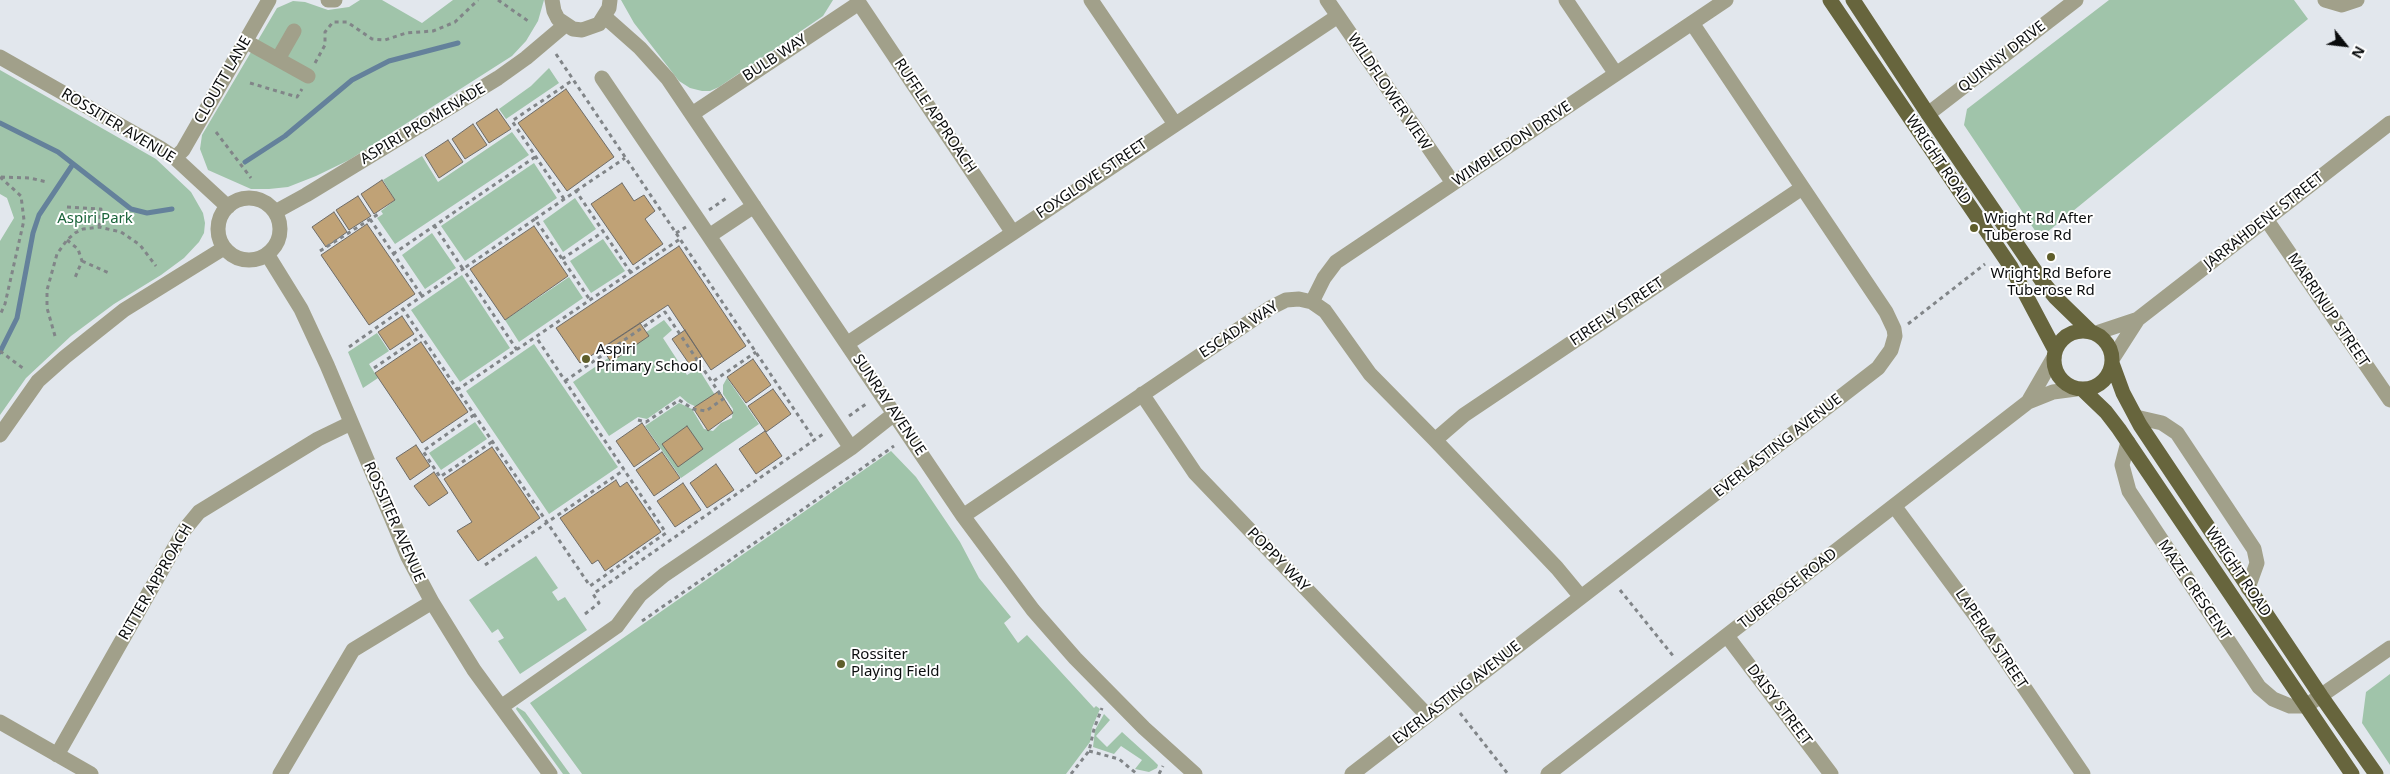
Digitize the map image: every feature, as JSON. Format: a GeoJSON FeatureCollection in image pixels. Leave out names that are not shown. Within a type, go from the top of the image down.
{"type":"FeatureCollection","features":[{"type":"Feature","properties":{"kind":"main road","name":"WRIGHT ROAD"},"geometry":{"type":"LineString","coordinates":[[1830,0],[2011,267],[2055,354]]}},
{"type":"Feature","properties":{"kind":"main road","name":"WRIGHT ROAD"},"geometry":{"type":"LineString","coordinates":[[1853,0],[2042,281],[2055,297],[2093,332]]}},
{"type":"Feature","properties":{"kind":"main road"},"geometry":{"type":"LineString","coordinates":[[2073,332],[2093,332],[2108,344],[2113,360],[2106,379],[2099,385],[2079,389],[2059,377],[2055,354],[2066,336],[2073,332]]}},
{"type":"Feature","properties":{"kind":"main road","name":"WRIGHT ROAD"},"geometry":{"type":"LineString","coordinates":[[2113,360],[2123,393],[2136,417],[2370,772]]}},
{"type":"Feature","properties":{"kind":"main road","name":"WRIGHT ROAD"},"geometry":{"type":"LineString","coordinates":[[2079,389],[2106,412],[2128,442],[2352,774]]}},
{"type":"Feature","properties":{"kind":"street","name":"CLOUTT LANE"},"geometry":{"type":"LineString","coordinates":[[175,158],[182,150],[269,0]]}},
{"type":"Feature","properties":{"kind":"street"},"geometry":{"type":"LineString","coordinates":[[328,0],[335,0]]}},
{"type":"Feature","properties":{"kind":"street"},"geometry":{"type":"LineString","coordinates":[[552,0],[554,11],[565,25],[582,30],[591,28],[605,17],[610,0]]}},
{"type":"Feature","properties":{"kind":"street"},"geometry":{"type":"LineString","coordinates":[[1091,0],[1175,124]]}},
{"type":"Feature","properties":{"kind":"street","name":"WILDFLOWER VIEW"},"geometry":{"type":"LineString","coordinates":[[1327,0],[1453,183]]}},
{"type":"Feature","properties":{"kind":"street"},"geometry":{"type":"LineString","coordinates":[[1566,0],[1616,74]]}},
{"type":"Feature","properties":{"kind":"street","name":"WIMBLEDON DRIVE"},"geometry":{"type":"LineString","coordinates":[[1312,302],[1324,278],[1336,262],[1726,0]]}},
{"type":"Feature","properties":{"kind":"street","name":"QUINNY DRIVE"},"geometry":{"type":"LineString","coordinates":[[1928,114],[2076,0]]}},
{"type":"Feature","properties":{"kind":"street"},"geometry":{"type":"LineString","coordinates":[[2325,0],[2342,5],[2357,0]]}},
{"type":"Feature","properties":{"kind":"street","name":"BULB WAY"},"geometry":{"type":"LineString","coordinates":[[692,114],[858,2]]}},
{"type":"Feature","properties":{"kind":"street","name":"RUFFLE APPROACH"},"geometry":{"type":"LineString","coordinates":[[858,2],[1013,233]]}},
{"type":"Feature","properties":{"kind":"street","name":"FOXGLOVE STREET"},"geometry":{"type":"LineString","coordinates":[[848,343],[1338,16]]}},
{"type":"Feature","properties":{"kind":"street","name":"SUNRAY AVENUE"},"geometry":{"type":"LineString","coordinates":[[605,17],[654,63],[692,114],[963,516],[1033,610],[1075,658],[1144,728],[1195,774]]}},
{"type":"Feature","properties":{"kind":"street","name":"EVERLASTING AVENUE"},"geometry":{"type":"LineString","coordinates":[[1352,774],[1878,368],[1888,356],[1895,336],[1892,323],[1692,23]]}},
{"type":"Feature","properties":{"kind":"street","name":"ASPIRI PROMENADE"},"geometry":{"type":"LineString","coordinates":[[275,212],[498,78],[526,58],[565,25]]}},
{"type":"Feature","properties":{"kind":"street"},"geometry":{"type":"LineString","coordinates":[[278,59],[294,31]]}},
{"type":"Feature","properties":{"kind":"street"},"geometry":{"type":"LineString","coordinates":[[245,41],[308,76]]}},
{"type":"Feature","properties":{"kind":"street","name":"ROSSITER AVENUE"},"geometry":{"type":"LineString","coordinates":[[0,57],[175,158],[228,207]]}},
{"type":"Feature","properties":{"kind":"street"},"geometry":{"type":"LineString","coordinates":[[602,78],[851,448]]}},
{"type":"Feature","properties":{"kind":"street","name":"JARRAHDENE STREET"},"geometry":{"type":"LineString","coordinates":[[2113,360],[2138,319],[2390,123]]}},
{"type":"Feature","properties":{"kind":"street","name":"FIREFLY STREET"},"geometry":{"type":"LineString","coordinates":[[1435,440],[1464,415],[1802,188]]}},
{"type":"Feature","properties":{"kind":"street"},"geometry":{"type":"LineString","coordinates":[[256,199],[275,212],[279,227],[278,237],[274,246],[267,254],[255,260],[248,260],[234,257],[224,248],[218,231],[222,214],[228,207],[241,200],[256,199]]}},
{"type":"Feature","properties":{"kind":"street"},"geometry":{"type":"LineString","coordinates":[[709,236],[754,206]]}},
{"type":"Feature","properties":{"kind":"street","name":"MARRINUP STREET"},"geometry":{"type":"LineString","coordinates":[[2266,219],[2390,400]]}},
{"type":"Feature","properties":{"kind":"street"},"geometry":{"type":"LineString","coordinates":[[0,435],[38,381],[65,357],[124,310],[224,248]]}},
{"type":"Feature","properties":{"kind":"street","name":"ROSSITER AVENUE"},"geometry":{"type":"LineString","coordinates":[[267,254],[301,309],[408,556],[432,602],[474,670],[501,707],[542,771]]}},
{"type":"Feature","properties":{"kind":"street","name":"ESCADA WAY"},"geometry":{"type":"LineString","coordinates":[[963,516],[1279,303],[1292,298],[1312,302]]}},
{"type":"Feature","properties":{"kind":"street"},"geometry":{"type":"LineString","coordinates":[[1312,302],[1325,311],[1370,374],[1557,568],[1581,597]]}},
{"type":"Feature","properties":{"kind":"street","name":"JARRAHDENE STREET"},"geometry":{"type":"LineString","coordinates":[[2093,332],[2138,319]]}},
{"type":"Feature","properties":{"kind":"street","name":"TUBEROSE ROAD"},"geometry":{"type":"LineString","coordinates":[[2028,402],[2055,354]]}},
{"type":"Feature","properties":{"kind":"street","name":"TUBEROSE ROAD"},"geometry":{"type":"LineString","coordinates":[[1557,771],[1762,607],[1895,507],[2028,402],[2053,392],[2079,389]]}},
{"type":"Feature","properties":{"kind":"street","name":"POPPY WAY"},"geometry":{"type":"LineString","coordinates":[[1142,394],[1200,480],[1427,715]]}},
{"type":"Feature","properties":{"kind":"street"},"geometry":{"type":"LineString","coordinates":[[501,707],[617,626],[640,596],[664,575],[851,448],[894,414]]}},
{"type":"Feature","properties":{"kind":"street"},"geometry":{"type":"LineString","coordinates":[[2136,417],[2162,422],[2177,433],[2254,549],[2257,563],[2248,588]]}},
{"type":"Feature","properties":{"kind":"street","name":"RITTER APPROACH"},"geometry":{"type":"LineString","coordinates":[[58,755],[185,529],[199,512],[318,439],[351,423]]}},
{"type":"Feature","properties":{"kind":"street","name":"MAZE CRESCENT"},"geometry":{"type":"LineString","coordinates":[[2128,442],[2122,465],[2129,491],[2259,687],[2272,699],[2290,706],[2306,706]]}},
{"type":"Feature","properties":{"kind":"street","name":"LAPERLA STREET"},"geometry":{"type":"LineString","coordinates":[[1895,507],[1975,615],[2083,774]]}},
{"type":"Feature","properties":{"kind":"street"},"geometry":{"type":"LineString","coordinates":[[280,774],[352,650],[432,602]]}},
{"type":"Feature","properties":{"kind":"street","name":"DAISY STREET"},"geometry":{"type":"LineString","coordinates":[[1727,636],[1831,774]]}},
{"type":"Feature","properties":{"kind":"street"},"geometry":{"type":"LineString","coordinates":[[2306,706],[2390,648]]}},
{"type":"Feature","properties":{"kind":"street"},"geometry":{"type":"LineString","coordinates":[[0,722],[91,774]]}},
{"type":"Feature","properties":{"kind":"path"},"geometry":{"type":"LineString","coordinates":[[250,83],[297,97],[325,45],[325,32],[333,22],[347,22],[372,39],[385,40],[406,33],[433,31],[455,22],[478,0]]}},
{"type":"Feature","properties":{"kind":"path"},"geometry":{"type":"LineString","coordinates":[[498,0],[528,21]]}},
{"type":"Feature","properties":{"kind":"path"},"geometry":{"type":"LineString","coordinates":[[555,54],[814,439]]}},
{"type":"Feature","properties":{"kind":"path"},"geometry":{"type":"LineString","coordinates":[[564,199],[512,121],[573,80]]}},
{"type":"Feature","properties":{"kind":"path"},"geometry":{"type":"LineString","coordinates":[[216,132],[251,178]]}},
{"type":"Feature","properties":{"kind":"path"},"geometry":{"type":"LineString","coordinates":[[393,254],[536,157]]}},
{"type":"Feature","properties":{"kind":"path"},"geometry":{"type":"LineString","coordinates":[[348,347],[625,158]]}},
{"type":"Feature","properties":{"kind":"path"},"geometry":{"type":"LineString","coordinates":[[0,177],[30,178],[47,182]]}},
{"type":"Feature","properties":{"kind":"path"},"geometry":{"type":"LineString","coordinates":[[0,177],[21,196],[24,220],[7,296],[0,315]]}},
{"type":"Feature","properties":{"kind":"path"},"geometry":{"type":"LineString","coordinates":[[576,191],[631,273]]}},
{"type":"Feature","properties":{"kind":"path"},"geometry":{"type":"LineString","coordinates":[[66,207],[101,209],[99,227]]}},
{"type":"Feature","properties":{"kind":"path"},"geometry":{"type":"LineString","coordinates":[[320,251],[380,212]]}},
{"type":"Feature","properties":{"kind":"path"},"geometry":{"type":"LineString","coordinates":[[535,219],[590,300]]}},
{"type":"Feature","properties":{"kind":"path"},"geometry":{"type":"LineString","coordinates":[[370,220],[422,296]]}},
{"type":"Feature","properties":{"kind":"path"},"geometry":{"type":"LineString","coordinates":[[434,225],[517,350]]}},
{"type":"Feature","properties":{"kind":"path"},"geometry":{"type":"LineString","coordinates":[[56,336],[48,308],[47,290],[57,254],[67,240],[83,229],[112,228],[140,245],[156,266]]}},
{"type":"Feature","properties":{"kind":"path"},"geometry":{"type":"LineString","coordinates":[[562,259],[603,232]]}},
{"type":"Feature","properties":{"kind":"path"},"geometry":{"type":"LineString","coordinates":[[457,390],[680,239]]}},
{"type":"Feature","properties":{"kind":"path"},"geometry":{"type":"LineString","coordinates":[[67,240],[78,249],[82,262],[74,280]]}},
{"type":"Feature","properties":{"kind":"path"},"geometry":{"type":"LineString","coordinates":[[82,262],[109,273]]}},
{"type":"Feature","properties":{"kind":"path"},"geometry":{"type":"LineString","coordinates":[[1908,324],[1985,264]]}},
{"type":"Feature","properties":{"kind":"path"},"geometry":{"type":"LineString","coordinates":[[403,309],[590,586],[666,533],[536,337]]}},
{"type":"Feature","properties":{"kind":"path"},"geometry":{"type":"LineString","coordinates":[[565,381],[665,312],[723,399],[706,411],[693,409],[680,400],[646,422],[638,420]]}},
{"type":"Feature","properties":{"kind":"path"},"geometry":{"type":"LineString","coordinates":[[374,368],[421,336]]}},
{"type":"Feature","properties":{"kind":"path"},"geometry":{"type":"LineString","coordinates":[[0,351],[24,369]]}},
{"type":"Feature","properties":{"kind":"path"},"geometry":{"type":"LineString","coordinates":[[712,382],[756,352]]}},
{"type":"Feature","properties":{"kind":"path"},"geometry":{"type":"LineString","coordinates":[[585,614],[599,603],[593,594],[866,404]]}},
{"type":"Feature","properties":{"kind":"path"},"geometry":{"type":"LineString","coordinates":[[474,415],[422,451],[440,477],[492,442]]}},
{"type":"Feature","properties":{"kind":"path"},"geometry":{"type":"LineString","coordinates":[[635,626],[894,446]]}},
{"type":"Feature","properties":{"kind":"path"},"geometry":{"type":"LineString","coordinates":[[485,565],[624,470]]}},
{"type":"Feature","properties":{"kind":"path"},"geometry":{"type":"LineString","coordinates":[[1620,590],[1674,657]]}},
{"type":"Feature","properties":{"kind":"path"},"geometry":{"type":"LineString","coordinates":[[1071,774],[1089,751],[1094,728],[1103,708]]}},
{"type":"Feature","properties":{"kind":"path"},"geometry":{"type":"LineString","coordinates":[[1460,713],[1508,774]]}},
{"type":"Feature","properties":{"kind":"path"},"geometry":{"type":"LineString","coordinates":[[1089,751],[1119,759],[1136,774]]}},
{"type":"Feature","properties":{"kind":"path"},"geometry":{"type":"LineString","coordinates":[[1159,774],[1163,766]]}},
{"type":"Feature","properties":{"kind":"green space"},"geometry":{"type":"Polygon","coordinates":[[[360,0],[382,0],[422,23],[453,0],[544,0],[538,21],[526,41],[512,56],[349,160],[288,187],[269,189],[251,189],[208,170],[200,149],[202,135],[277,8],[293,1],[305,2],[328,10],[349,7],[360,0]]]}},
{"type":"Feature","properties":{"kind":"green space"},"geometry":{"type":"Polygon","coordinates":[[[621,0],[833,0],[823,16],[719,87],[710,91],[702,91],[690,88],[679,81],[634,23],[621,0]]]}},
{"type":"Feature","properties":{"kind":"green space"},"geometry":{"type":"Polygon","coordinates":[[[2109,0],[2294,0],[2308,19],[2040,238],[1964,125],[1967,109],[2109,0]]]}},
{"type":"Feature","properties":{"kind":"green space"},"geometry":{"type":"Polygon","coordinates":[[[549,68],[559,83],[506,119],[499,109],[531,86],[549,68]]]}},
{"type":"Feature","properties":{"kind":"green space","name":"Aspiri Park"},"geometry":{"type":"Polygon","coordinates":[[[0,70],[156,159],[191,192],[203,213],[205,223],[204,233],[199,242],[184,258],[161,275],[114,304],[71,336],[26,378],[0,415],[0,241],[14,218],[7,198],[0,194],[0,70]]]}},
{"type":"Feature","properties":{"kind":"green space"},"geometry":{"type":"Polygon","coordinates":[[[512,132],[529,155],[395,244],[377,218],[383,214],[381,211],[395,200],[383,180],[422,156],[438,182],[512,132]]]}},
{"type":"Feature","properties":{"kind":"green space"},"geometry":{"type":"Polygon","coordinates":[[[534,163],[557,198],[465,261],[441,226],[534,163]]]}},
{"type":"Feature","properties":{"kind":"green space"},"geometry":{"type":"Polygon","coordinates":[[[575,198],[596,229],[563,252],[543,221],[575,198]]]}},
{"type":"Feature","properties":{"kind":"green space"},"geometry":{"type":"Polygon","coordinates":[[[432,233],[456,268],[425,289],[402,255],[432,233]]]}},
{"type":"Feature","properties":{"kind":"green space"},"geometry":{"type":"Polygon","coordinates":[[[603,239],[625,271],[591,293],[570,261],[603,239]]]}},
{"type":"Feature","properties":{"kind":"green space"},"geometry":{"type":"Polygon","coordinates":[[[462,275],[510,348],[460,382],[411,310],[462,275]]]}},
{"type":"Feature","properties":{"kind":"green space"},"geometry":{"type":"Polygon","coordinates":[[[569,277],[583,298],[519,342],[505,320],[569,277]]]}},
{"type":"Feature","properties":{"kind":"green space"},"geometry":{"type":"Polygon","coordinates":[[[664,320],[672,330],[663,338],[687,375],[698,368],[715,395],[699,408],[688,403],[680,396],[647,419],[638,417],[609,436],[573,382],[664,320]]]}},
{"type":"Feature","properties":{"kind":"green space"},"geometry":{"type":"Polygon","coordinates":[[[377,333],[389,351],[369,364],[378,378],[363,388],[348,352],[377,333]]]}},
{"type":"Feature","properties":{"kind":"green space"},"geometry":{"type":"Polygon","coordinates":[[[534,344],[618,467],[549,514],[466,391],[534,344]]]}},
{"type":"Feature","properties":{"kind":"green space"},"geometry":{"type":"Polygon","coordinates":[[[727,378],[759,424],[681,478],[645,426],[679,403],[692,409],[704,429],[713,431],[721,423],[732,418],[733,409],[723,394],[723,385],[727,378]]]}},
{"type":"Feature","properties":{"kind":"green space"},"geometry":{"type":"Polygon","coordinates":[[[475,422],[487,439],[441,470],[429,453],[475,422]]]}},
{"type":"Feature","properties":{"kind":"green space"},"geometry":{"type":"Polygon","coordinates":[[[891,451],[916,477],[960,542],[979,578],[1011,617],[1004,623],[1018,643],[1027,635],[1094,708],[1096,706],[1100,709],[1092,728],[1090,742],[1066,774],[582,774],[530,703],[891,451]]]}},
{"type":"Feature","properties":{"kind":"green space"},"geometry":{"type":"Polygon","coordinates":[[[536,556],[558,588],[552,592],[558,601],[565,597],[587,630],[520,674],[498,641],[504,638],[498,629],[492,633],[469,600],[536,556]]]}},
{"type":"Feature","properties":{"kind":"green space"},"geometry":{"type":"Polygon","coordinates":[[[2390,674],[2390,765],[2362,723],[2366,692],[2390,674]]]}},
{"type":"Feature","properties":{"kind":"green space"},"geometry":{"type":"Polygon","coordinates":[[[517,707],[525,712],[570,774],[563,774],[516,709],[517,707]]]}},
{"type":"Feature","properties":{"kind":"green space"},"geometry":{"type":"Polygon","coordinates":[[[1104,714],[1110,720],[1096,736],[1107,747],[1122,732],[1158,765],[1157,768],[1149,772],[1135,769],[1142,760],[1121,746],[1114,754],[1093,747],[1095,730],[1104,714]]]}},
{"type":"Feature","properties":{"kind":"building"},"geometry":{"type":"Polygon","coordinates":[[[566,89],[614,157],[567,191],[518,123],[566,89]]]}},
{"type":"Feature","properties":{"kind":"building"},"geometry":{"type":"Polygon","coordinates":[[[497,109],[511,129],[489,143],[476,123],[497,109]]]}},
{"type":"Feature","properties":{"kind":"building"},"geometry":{"type":"Polygon","coordinates":[[[473,124],[487,145],[465,159],[452,139],[473,124]]]}},
{"type":"Feature","properties":{"kind":"building"},"geometry":{"type":"Polygon","coordinates":[[[448,140],[463,162],[439,178],[425,155],[448,140]]]}},
{"type":"Feature","properties":{"kind":"building"},"geometry":{"type":"Polygon","coordinates":[[[382,180],[395,200],[374,214],[361,194],[382,180]]]}},
{"type":"Feature","properties":{"kind":"building"},"geometry":{"type":"Polygon","coordinates":[[[622,183],[634,201],[644,195],[655,211],[645,219],[663,244],[633,265],[591,204],[622,183]]]}},
{"type":"Feature","properties":{"kind":"building"},"geometry":{"type":"Polygon","coordinates":[[[358,196],[371,216],[349,230],[336,210],[358,196]]]}},
{"type":"Feature","properties":{"kind":"building"},"geometry":{"type":"Polygon","coordinates":[[[334,212],[347,232],[326,247],[312,227],[334,212]]]}},
{"type":"Feature","properties":{"kind":"building"},"geometry":{"type":"Polygon","coordinates":[[[367,224],[415,294],[369,325],[321,255],[367,224]]]}},
{"type":"Feature","properties":{"kind":"building"},"geometry":{"type":"Polygon","coordinates":[[[534,226],[568,276],[505,320],[470,269],[534,226]]]}},
{"type":"Feature","properties":{"kind":"building"},"geometry":{"type":"Polygon","coordinates":[[[679,246],[746,346],[711,370],[668,305],[580,363],[556,328],[679,246]]]}},
{"type":"Feature","properties":{"kind":"building"},"geometry":{"type":"Polygon","coordinates":[[[402,316],[414,334],[390,350],[378,332],[402,316]]]}},
{"type":"Feature","properties":{"kind":"building"},"geometry":{"type":"Polygon","coordinates":[[[640,323],[649,336],[611,362],[602,348],[640,323]]]}},
{"type":"Feature","properties":{"kind":"building"},"geometry":{"type":"Polygon","coordinates":[[[685,330],[702,356],[690,365],[672,339],[685,330]]]}},
{"type":"Feature","properties":{"kind":"building"},"geometry":{"type":"Polygon","coordinates":[[[421,342],[468,412],[422,443],[375,373],[421,342]]]}},
{"type":"Feature","properties":{"kind":"building"},"geometry":{"type":"Polygon","coordinates":[[[753,359],[771,385],[746,403],[727,377],[753,359]]]}},
{"type":"Feature","properties":{"kind":"building"},"geometry":{"type":"Polygon","coordinates":[[[773,389],[791,414],[766,432],[748,406],[773,389]]]}},
{"type":"Feature","properties":{"kind":"building"},"geometry":{"type":"Polygon","coordinates":[[[719,391],[733,413],[708,431],[693,408],[719,391]]]}},
{"type":"Feature","properties":{"kind":"building"},"geometry":{"type":"Polygon","coordinates":[[[642,423],[660,449],[634,467],[616,441],[642,423]]]}},
{"type":"Feature","properties":{"kind":"building"},"geometry":{"type":"Polygon","coordinates":[[[687,426],[703,449],[678,467],[662,444],[687,426]]]}},
{"type":"Feature","properties":{"kind":"building"},"geometry":{"type":"Polygon","coordinates":[[[765,431],[782,456],[756,474],[739,449],[765,431]]]}},
{"type":"Feature","properties":{"kind":"building"},"geometry":{"type":"Polygon","coordinates":[[[416,445],[430,466],[410,480],[396,458],[416,445]]]}},
{"type":"Feature","properties":{"kind":"building"},"geometry":{"type":"Polygon","coordinates":[[[492,447],[540,518],[478,561],[457,531],[472,522],[444,479],[492,447]]]}},
{"type":"Feature","properties":{"kind":"building"},"geometry":{"type":"Polygon","coordinates":[[[662,452],[680,478],[654,496],[636,470],[662,452]]]}},
{"type":"Feature","properties":{"kind":"building"},"geometry":{"type":"Polygon","coordinates":[[[716,464],[734,490],[707,508],[690,483],[716,464]]]}},
{"type":"Feature","properties":{"kind":"building"},"geometry":{"type":"Polygon","coordinates":[[[434,472],[448,493],[429,506],[414,486],[434,472]]]}},
{"type":"Feature","properties":{"kind":"building"},"geometry":{"type":"Polygon","coordinates":[[[616,480],[620,487],[627,482],[661,532],[605,571],[598,560],[592,564],[560,518],[616,480]]]}},
{"type":"Feature","properties":{"kind":"building"},"geometry":{"type":"Polygon","coordinates":[[[683,483],[701,510],[675,527],[657,501],[683,483]]]}},
{"type":"Feature","properties":{"kind":"waterway"},"geometry":{"type":"LineString","coordinates":[[245,162],[285,136],[352,80],[389,61],[458,43]]}},
{"type":"Feature","properties":{"kind":"waterway"},"geometry":{"type":"LineString","coordinates":[[0,123],[58,152],[131,209],[147,213],[172,209]]}},
{"type":"Feature","properties":{"kind":"waterway"},"geometry":{"type":"LineString","coordinates":[[0,352],[17,318],[33,233],[39,215],[73,164]]}},
{"type":"Feature","properties":{"kind":"place","name":"Wright Rd After Tuberose Rd"},"geometry":{"type":"Point","coordinates":[1974,228]}},
{"type":"Feature","properties":{"kind":"place","name":"Wright Rd Before Tuberose Rd"},"geometry":{"type":"Point","coordinates":[2051,257]}},
{"type":"Feature","properties":{"kind":"place","name":"Aspiri Primary School"},"geometry":{"type":"Point","coordinates":[586,359]}},
{"type":"Feature","properties":{"kind":"place","name":"Rossiter Playing Field"},"geometry":{"type":"Point","coordinates":[841,664]}}]}
